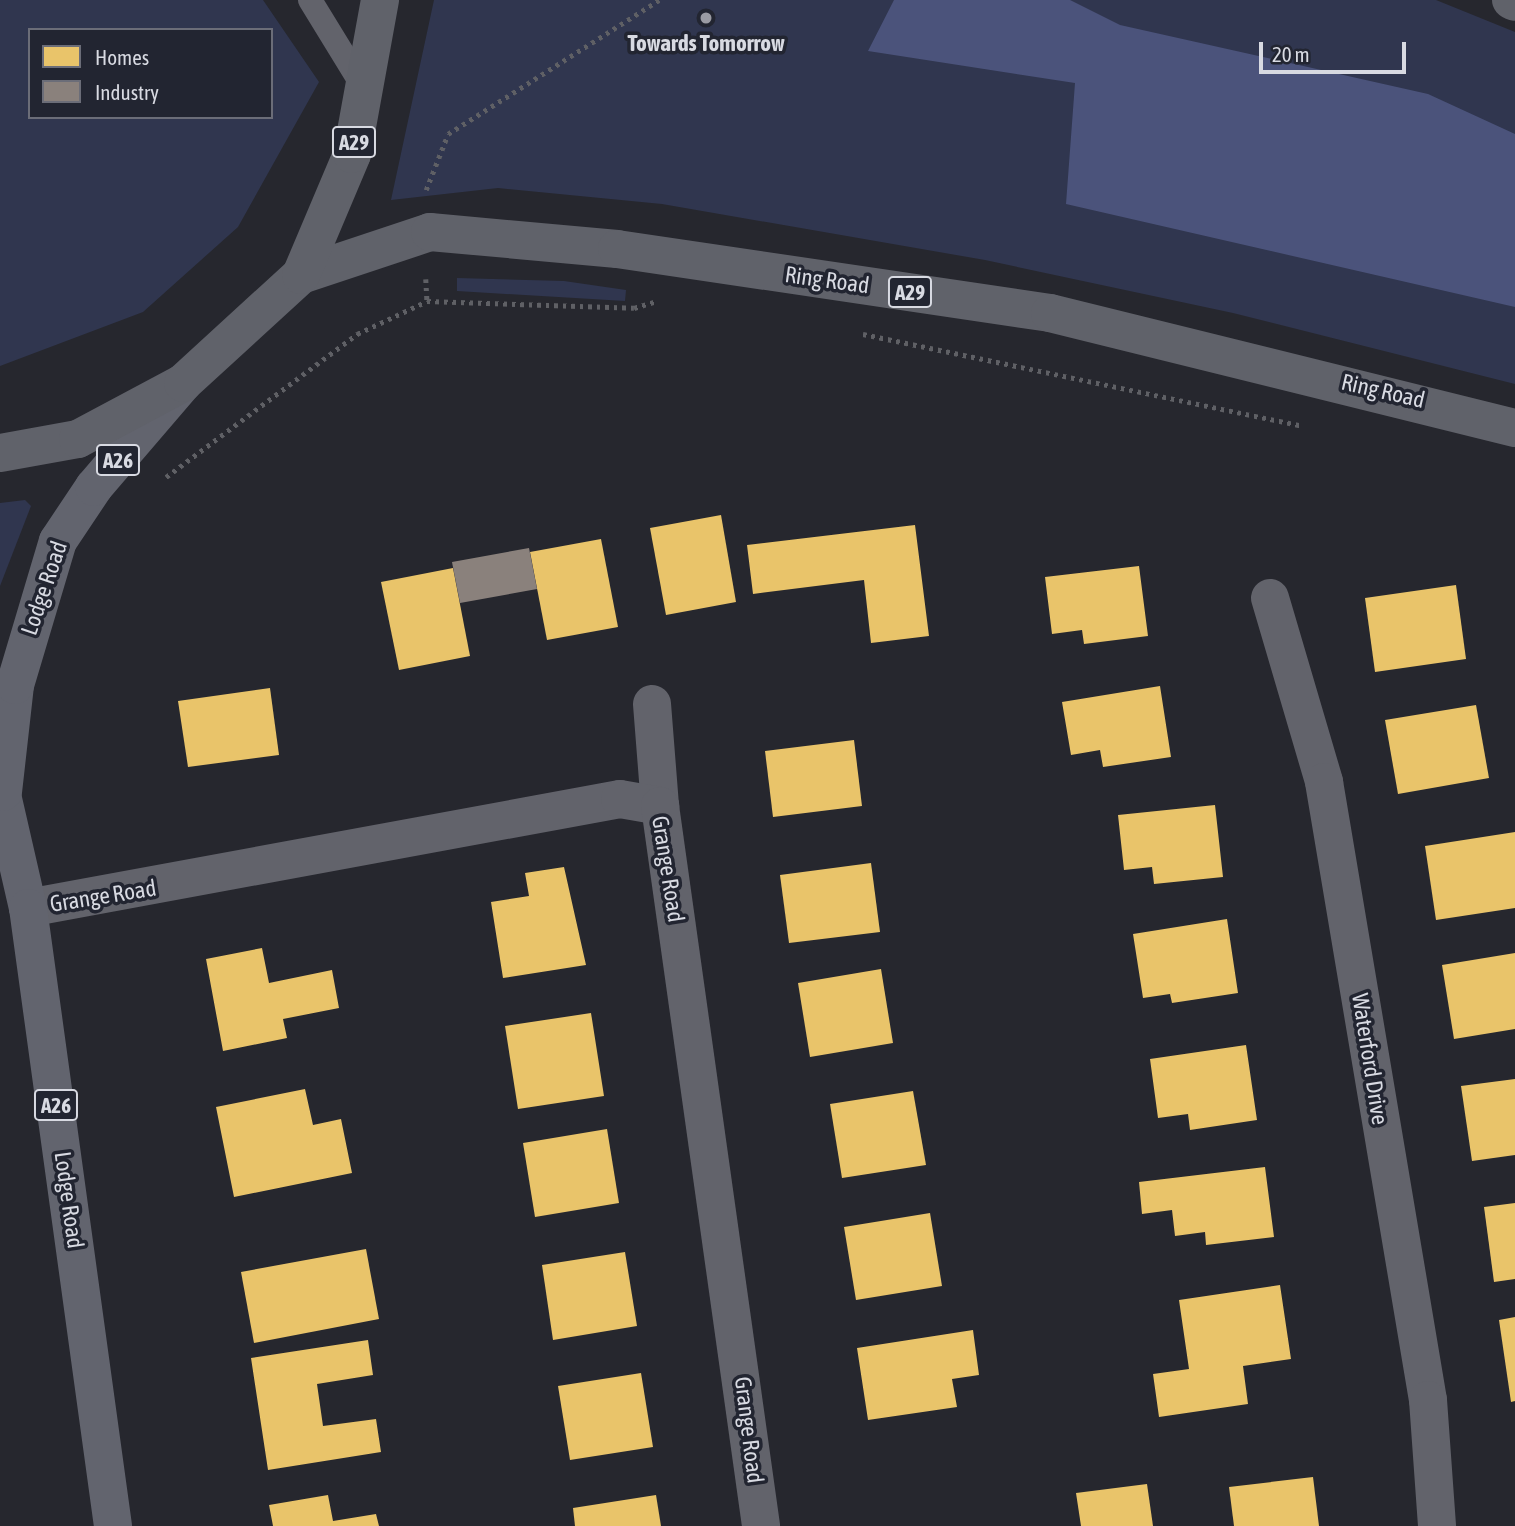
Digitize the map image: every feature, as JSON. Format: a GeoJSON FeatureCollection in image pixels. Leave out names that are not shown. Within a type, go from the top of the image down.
{"type":"FeatureCollection","features":[{"type":"Feature","properties":{"kind":"highway","name":"A29"},"geometry":{"type":"LineString","coordinates":[[0,453],[78,439],[183,383],[301,275],[352,154],[380,0]]}},
{"type":"Feature","properties":{"kind":"highway","name":"Ring Road"},"geometry":{"type":"LineString","coordinates":[[301,275],[430,232],[617,249],[1050,313],[1515,428]]}},
{"type":"Feature","properties":{"kind":"main road","name":"Lodge Road"},"geometry":{"type":"LineString","coordinates":[[113,1526],[28,908],[10,860],[2,789],[25,640],[58,541],[94,487],[183,383]]}},
{"type":"Feature","properties":{"kind":"street","name":"Waterford Drive"},"geometry":{"type":"LineString","coordinates":[[1270,598],[1324,782],[1427,1400],[1437,1526]]}},
{"type":"Feature","properties":{"kind":"street"},"geometry":{"type":"LineString","coordinates":[[652,704],[660,806]]}},
{"type":"Feature","properties":{"kind":"street","name":"Grange Road"},"geometry":{"type":"LineString","coordinates":[[28,908],[620,799],[660,806],[761,1526]]}},
{"type":"Feature","properties":{"kind":"lane"},"geometry":{"type":"LineString","coordinates":[[310,0],[363,88]]}},
{"type":"Feature","properties":{"kind":"path"},"geometry":{"type":"LineString","coordinates":[[427,174],[448,134],[659,0]]}},
{"type":"Feature","properties":{"kind":"path"},"geometry":{"type":"LineString","coordinates":[[159,481],[357,334],[427,301],[634,308],[663,300]]}},
{"type":"Feature","properties":{"kind":"path"},"geometry":{"type":"LineString","coordinates":[[859,334],[1312,428]]}},
{"type":"Feature","properties":{"kind":"shaded area"},"geometry":{"type":"Polygon","coordinates":[[[0,0],[263,0],[319,82],[238,227],[143,312],[0,366],[0,0]]]}},
{"type":"Feature","properties":{"kind":"shaded area"},"geometry":{"type":"Polygon","coordinates":[[[434,0],[1436,0],[1515,32],[1515,384],[1233,313],[985,260],[662,204],[498,188],[391,200],[434,0]]]}},
{"type":"Feature","properties":{"kind":"shaded area"},"geometry":{"type":"Polygon","coordinates":[[[894,0],[1070,0],[1120,25],[1428,94],[1515,134],[1515,307],[1066,204],[1075,83],[868,51],[894,0]]]}},
{"type":"Feature","properties":{"kind":"shaded area"},"geometry":{"type":"Polygon","coordinates":[[[457,278],[564,281],[626,290],[625,301],[457,291],[457,278]]]}},
{"type":"Feature","properties":{"kind":"shaded area"},"geometry":{"type":"Polygon","coordinates":[[[25,500],[31,506],[0,586],[0,503],[25,500]]]}},
{"type":"Feature","properties":{"kind":"building: Homes"},"geometry":{"type":"Polygon","coordinates":[[[721,515],[736,602],[666,615],[650,528],[721,515]]]}},
{"type":"Feature","properties":{"kind":"building: Homes"},"geometry":{"type":"Polygon","coordinates":[[[915,525],[929,636],[871,643],[864,580],[753,594],[747,545],[915,525]]]}},
{"type":"Feature","properties":{"kind":"building: Homes"},"geometry":{"type":"Polygon","coordinates":[[[601,539],[618,627],[547,640],[530,552],[601,539]]]}},
{"type":"Feature","properties":{"kind":"building: Homes"},"geometry":{"type":"Polygon","coordinates":[[[1139,566],[1148,636],[1084,644],[1082,630],[1052,634],[1045,577],[1139,566]]]}},
{"type":"Feature","properties":{"kind":"building: Homes"},"geometry":{"type":"Polygon","coordinates":[[[453,568],[470,656],[399,670],[381,582],[453,568]]]}},
{"type":"Feature","properties":{"kind":"building: Homes"},"geometry":{"type":"Polygon","coordinates":[[[1456,585],[1466,659],[1375,672],[1365,598],[1456,585]]]}},
{"type":"Feature","properties":{"kind":"building: Homes"},"geometry":{"type":"Polygon","coordinates":[[[1160,686],[1171,757],[1103,767],[1100,750],[1071,755],[1062,702],[1160,686]]]}},
{"type":"Feature","properties":{"kind":"building: Homes"},"geometry":{"type":"Polygon","coordinates":[[[270,688],[279,755],[188,767],[178,701],[270,688]]]}},
{"type":"Feature","properties":{"kind":"building: Homes"},"geometry":{"type":"Polygon","coordinates":[[[1476,705],[1489,778],[1398,794],[1385,720],[1476,705]]]}},
{"type":"Feature","properties":{"kind":"building: Homes"},"geometry":{"type":"Polygon","coordinates":[[[854,740],[862,806],[773,817],[765,751],[854,740]]]}},
{"type":"Feature","properties":{"kind":"building: Homes"},"geometry":{"type":"Polygon","coordinates":[[[1215,805],[1223,877],[1154,884],[1152,867],[1124,870],[1118,815],[1215,805]]]}},
{"type":"Feature","properties":{"kind":"building: Homes"},"geometry":{"type":"Polygon","coordinates":[[[1515,832],[1515,908],[1436,920],[1425,846],[1515,832]]]}},
{"type":"Feature","properties":{"kind":"building: Homes"},"geometry":{"type":"Polygon","coordinates":[[[871,863],[880,932],[789,943],[780,875],[871,863]]]}},
{"type":"Feature","properties":{"kind":"building: Homes"},"geometry":{"type":"Polygon","coordinates":[[[564,867],[586,965],[503,978],[491,902],[529,896],[525,873],[564,867]]]}},
{"type":"Feature","properties":{"kind":"building: Homes"},"geometry":{"type":"Polygon","coordinates":[[[1227,919],[1238,993],[1172,1003],[1170,994],[1143,998],[1133,934],[1227,919]]]}},
{"type":"Feature","properties":{"kind":"building: Homes"},"geometry":{"type":"Polygon","coordinates":[[[262,948],[269,983],[332,970],[339,1008],[283,1019],[287,1038],[223,1051],[206,959],[262,948]]]}},
{"type":"Feature","properties":{"kind":"building: Homes"},"geometry":{"type":"Polygon","coordinates":[[[1515,953],[1515,1029],[1454,1039],[1442,965],[1515,953]]]}},
{"type":"Feature","properties":{"kind":"building: Homes"},"geometry":{"type":"Polygon","coordinates":[[[881,969],[893,1043],[810,1057],[798,983],[881,969]]]}},
{"type":"Feature","properties":{"kind":"building: Homes"},"geometry":{"type":"Polygon","coordinates":[[[591,1013],[604,1096],[518,1109],[505,1026],[591,1013]]]}},
{"type":"Feature","properties":{"kind":"building: Homes"},"geometry":{"type":"Polygon","coordinates":[[[1246,1045],[1257,1120],[1190,1130],[1188,1114],[1158,1118],[1150,1059],[1246,1045]]]}},
{"type":"Feature","properties":{"kind":"building: Homes"},"geometry":{"type":"Polygon","coordinates":[[[1515,1079],[1515,1155],[1472,1161],[1461,1086],[1515,1079]]]}},
{"type":"Feature","properties":{"kind":"building: Homes"},"geometry":{"type":"Polygon","coordinates":[[[305,1089],[313,1125],[341,1119],[352,1173],[234,1197],[216,1107],[305,1089]]]}},
{"type":"Feature","properties":{"kind":"building: Homes"},"geometry":{"type":"Polygon","coordinates":[[[913,1091],[926,1165],[842,1178],[830,1104],[913,1091]]]}},
{"type":"Feature","properties":{"kind":"building: Homes"},"geometry":{"type":"Polygon","coordinates":[[[607,1129],[619,1203],[535,1217],[523,1143],[607,1129]]]}},
{"type":"Feature","properties":{"kind":"building: Homes"},"geometry":{"type":"Polygon","coordinates":[[[1265,1167],[1274,1237],[1206,1245],[1205,1232],[1175,1236],[1172,1210],[1142,1214],[1139,1182],[1265,1167]]]}},
{"type":"Feature","properties":{"kind":"building: Homes"},"geometry":{"type":"Polygon","coordinates":[[[1515,1203],[1515,1279],[1494,1282],[1484,1207],[1515,1203]]]}},
{"type":"Feature","properties":{"kind":"building: Homes"},"geometry":{"type":"Polygon","coordinates":[[[930,1213],[942,1286],[856,1300],[844,1227],[930,1213]]]}},
{"type":"Feature","properties":{"kind":"building: Homes"},"geometry":{"type":"Polygon","coordinates":[[[366,1249],[379,1319],[254,1343],[241,1272],[366,1249]]]}},
{"type":"Feature","properties":{"kind":"building: Homes"},"geometry":{"type":"Polygon","coordinates":[[[625,1252],[637,1326],[553,1340],[542,1265],[625,1252]]]}},
{"type":"Feature","properties":{"kind":"building: Homes"},"geometry":{"type":"Polygon","coordinates":[[[1280,1285],[1291,1359],[1243,1366],[1248,1404],[1159,1417],[1153,1374],[1189,1369],[1179,1300],[1280,1285]]]}},
{"type":"Feature","properties":{"kind":"building: Homes"},"geometry":{"type":"Polygon","coordinates":[[[1515,1317],[1515,1401],[1511,1402],[1499,1320],[1515,1317]]]}},
{"type":"Feature","properties":{"kind":"building: Homes"},"geometry":{"type":"Polygon","coordinates":[[[973,1330],[979,1375],[952,1379],[957,1407],[868,1420],[857,1348],[973,1330]]]}},
{"type":"Feature","properties":{"kind":"building: Homes"},"geometry":{"type":"Polygon","coordinates":[[[368,1340],[373,1375],[317,1384],[323,1426],[376,1419],[381,1452],[268,1470],[251,1358],[368,1340]]]}},
{"type":"Feature","properties":{"kind":"building: Homes"},"geometry":{"type":"Polygon","coordinates":[[[641,1373],[653,1447],[570,1460],[558,1386],[641,1373]]]}},
{"type":"Feature","properties":{"kind":"building: Homes"},"geometry":{"type":"Polygon","coordinates":[[[1313,1477],[1319,1526],[1234,1526],[1229,1487],[1313,1477]]]}},
{"type":"Feature","properties":{"kind":"building: Homes"},"geometry":{"type":"Polygon","coordinates":[[[1147,1484],[1153,1526],[1081,1526],[1076,1493],[1147,1484]]]}},
{"type":"Feature","properties":{"kind":"building: Homes"},"geometry":{"type":"Polygon","coordinates":[[[328,1495],[333,1521],[376,1514],[379,1526],[273,1526],[269,1505],[328,1495]]]}},
{"type":"Feature","properties":{"kind":"building: Homes"},"geometry":{"type":"Polygon","coordinates":[[[656,1495],[661,1526],[575,1526],[573,1508],[656,1495]]]}},
{"type":"Feature","properties":{"kind":"building: Industry"},"geometry":{"type":"Polygon","coordinates":[[[529,548],[537,589],[460,603],[452,562],[529,548]]]}},
{"type":"Feature","properties":{"kind":"place","name":"Towards Tomorrow"},"geometry":{"type":"Point","coordinates":[706,18]}}]}
